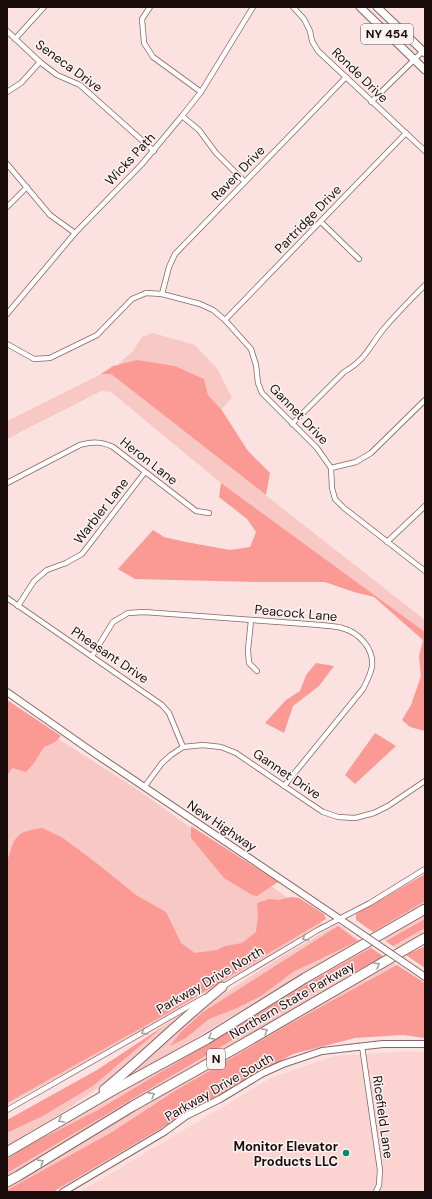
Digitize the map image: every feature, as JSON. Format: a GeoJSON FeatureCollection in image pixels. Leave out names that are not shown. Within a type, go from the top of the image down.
{"type":"FeatureCollection","features":[{"type":"Feature","properties":{"kind":"highway","name":"Northern State Parkway"},"geometry":{"type":"LineString","coordinates":[[7,1152],[83,1107],[207,1039],[305,978],[425,909]]}},
{"type":"Feature","properties":{"kind":"highway","name":"Northern State Parkway"},"geometry":{"type":"LineString","coordinates":[[7,1182],[133,1106],[425,938]]}},
{"type":"Feature","properties":{"kind":"highway"},"geometry":{"type":"LineString","coordinates":[[83,1107],[134,1065],[193,1011],[222,987]]}},
{"type":"Feature","properties":{"kind":"main road","name":"NY 454"},"geometry":{"type":"LineString","coordinates":[[360,7],[425,70]]}},
{"type":"Feature","properties":{"kind":"main road","name":"NY 454"},"geometry":{"type":"LineString","coordinates":[[378,7],[424,52]]}},
{"type":"Feature","properties":{"kind":"street"},"geometry":{"type":"LineString","coordinates":[[15,39],[44,7]]}},
{"type":"Feature","properties":{"kind":"street"},"geometry":{"type":"LineString","coordinates":[[150,7],[142,19],[144,43],[153,57],[201,92]]}},
{"type":"Feature","properties":{"kind":"street","name":"Wicks Path"},"geometry":{"type":"LineString","coordinates":[[7,314],[75,234],[154,150],[182,116],[201,92],[253,7]]}},
{"type":"Feature","properties":{"kind":"street","name":"Ronde Drive"},"geometry":{"type":"LineString","coordinates":[[293,7],[304,19],[310,31],[312,41],[318,51],[425,151]]}},
{"type":"Feature","properties":{"kind":"street","name":"Seneca Drive"},"geometry":{"type":"LineString","coordinates":[[7,32],[40,62],[57,74],[80,85],[154,150]]}},
{"type":"Feature","properties":{"kind":"street"},"geometry":{"type":"LineString","coordinates":[[371,102],[424,52]]}},
{"type":"Feature","properties":{"kind":"street"},"geometry":{"type":"LineString","coordinates":[[7,92],[21,83],[40,62]]}},
{"type":"Feature","properties":{"kind":"street","name":"Raven Drive"},"geometry":{"type":"LineString","coordinates":[[162,294],[169,267],[175,254],[346,77]]}},
{"type":"Feature","properties":{"kind":"street"},"geometry":{"type":"LineString","coordinates":[[182,116],[199,130],[216,153],[244,181]]}},
{"type":"Feature","properties":{"kind":"street","name":"Partridge Drive"},"geometry":{"type":"LineString","coordinates":[[225,320],[406,134]]}},
{"type":"Feature","properties":{"kind":"street"},"geometry":{"type":"LineString","coordinates":[[7,164],[50,215],[75,234]]}},
{"type":"Feature","properties":{"kind":"street"},"geometry":{"type":"LineString","coordinates":[[7,207],[27,187]]}},
{"type":"Feature","properties":{"kind":"street"},"geometry":{"type":"LineString","coordinates":[[321,222],[359,259]]}},
{"type":"Feature","properties":{"kind":"street"},"geometry":{"type":"LineString","coordinates":[[292,424],[344,372],[365,356],[382,331],[425,285]]}},
{"type":"Feature","properties":{"kind":"street","name":"Gannet Drive"},"geometry":{"type":"LineString","coordinates":[[7,344],[34,359],[50,358],[97,335],[132,299],[146,292],[162,294],[200,304],[213,310],[225,320],[251,349],[256,365],[258,383],[262,393],[317,448],[331,468]]}},
{"type":"Feature","properties":{"kind":"street"},"geometry":{"type":"LineString","coordinates":[[425,400],[371,453],[356,462],[331,468],[332,488],[335,499],[344,508],[425,571]]}},
{"type":"Feature","properties":{"kind":"street","name":"Heron Lane"},"geometry":{"type":"LineString","coordinates":[[7,483],[73,449],[91,442],[105,443],[113,447],[196,511],[209,513]]}},
{"type":"Feature","properties":{"kind":"street","name":"Warbler Lane"},"geometry":{"type":"LineString","coordinates":[[18,606],[34,581],[47,570],[66,563],[82,554],[145,472]]}},
{"type":"Feature","properties":{"kind":"street"},"geometry":{"type":"LineString","coordinates":[[387,542],[425,506]]}},
{"type":"Feature","properties":{"kind":"street","name":"Pheasant Drive"},"geometry":{"type":"LineString","coordinates":[[7,598],[162,705],[169,713],[183,747]]}},
{"type":"Feature","properties":{"kind":"street","name":"Peacock Lane"},"geometry":{"type":"LineString","coordinates":[[92,656],[114,622],[128,613],[144,612],[251,620],[342,628],[352,632],[364,642],[371,653],[372,665],[369,678],[363,689],[284,786]]}},
{"type":"Feature","properties":{"kind":"street"},"geometry":{"type":"LineString","coordinates":[[251,620],[248,650],[249,663],[257,671]]}},
{"type":"Feature","properties":{"kind":"street","name":"New Highway"},"geometry":{"type":"LineString","coordinates":[[7,692],[425,977]]}},
{"type":"Feature","properties":{"kind":"street","name":"Gannet Drive"},"geometry":{"type":"LineString","coordinates":[[183,747],[203,745],[221,747],[236,753],[323,812],[338,817],[355,818],[374,813],[388,806],[425,781]]}},
{"type":"Feature","properties":{"kind":"street"},"geometry":{"type":"LineString","coordinates":[[145,786],[162,763],[183,747]]}},
{"type":"Feature","properties":{"kind":"street","name":"Parkway Drive North"},"geometry":{"type":"LineString","coordinates":[[7,1110],[338,919],[370,903],[425,869]]}},
{"type":"Feature","properties":{"kind":"street","name":"Parkway Drive South"},"geometry":{"type":"LineString","coordinates":[[63,1192],[153,1139],[186,1116],[263,1073],[288,1062],[322,1051],[362,1046],[425,1044]]}},
{"type":"Feature","properties":{"kind":"street","name":"Ricefield Lane"},"geometry":{"type":"LineString","coordinates":[[362,1046],[380,1170],[379,1185],[376,1192]]}},
{"type":"Feature","properties":{"kind":"shaded area"},"geometry":{"type":"Polygon","coordinates":[[[153,333],[195,345],[218,370],[232,398],[221,409],[208,395],[204,379],[118,364],[133,351],[142,337],[153,333]]]}},
{"type":"Feature","properties":{"kind":"shaded area"},"geometry":{"type":"Polygon","coordinates":[[[137,360],[175,366],[204,379],[208,395],[221,409],[248,451],[270,473],[266,495],[111,374],[101,374],[113,366],[137,360]]]}},
{"type":"Feature","properties":{"kind":"shaded area"},"geometry":{"type":"Polygon","coordinates":[[[101,374],[111,374],[425,620],[425,632],[221,483],[111,392],[101,391],[7,439],[7,421],[101,374]]]}},
{"type":"Feature","properties":{"kind":"shaded area"},"geometry":{"type":"Polygon","coordinates":[[[221,483],[425,632],[425,731],[410,727],[402,720],[411,705],[421,676],[419,656],[423,640],[374,597],[325,582],[135,579],[118,569],[153,530],[164,537],[230,550],[250,547],[256,532],[247,519],[219,497],[221,483]]]}},
{"type":"Feature","properties":{"kind":"shaded area"},"geometry":{"type":"Polygon","coordinates":[[[316,663],[334,666],[319,686],[293,706],[284,733],[265,723],[286,700],[300,691],[306,675],[316,663]]]}},
{"type":"Feature","properties":{"kind":"shaded area"},"geometry":{"type":"Polygon","coordinates":[[[7,700],[61,736],[55,742],[44,747],[34,763],[26,772],[12,768],[7,776],[7,700]]]}},
{"type":"Feature","properties":{"kind":"shaded area"},"geometry":{"type":"Polygon","coordinates":[[[7,706],[141,792],[324,924],[82,1064],[7,1105],[7,706]]]}},
{"type":"Feature","properties":{"kind":"shaded area"},"geometry":{"type":"Polygon","coordinates":[[[375,733],[396,746],[355,784],[345,775],[375,733]]]}},
{"type":"Feature","properties":{"kind":"shaded area"},"geometry":{"type":"Polygon","coordinates":[[[191,826],[278,882],[257,896],[252,895],[224,878],[191,838],[191,826]]]}},
{"type":"Feature","properties":{"kind":"shaded area"},"geometry":{"type":"Polygon","coordinates":[[[42,828],[63,838],[136,895],[166,912],[181,943],[195,953],[217,950],[225,946],[242,943],[256,932],[258,915],[257,903],[269,899],[279,900],[291,897],[299,898],[324,914],[326,919],[177,1008],[7,1103],[7,862],[14,841],[17,837],[26,831],[42,828]]]}},
{"type":"Feature","properties":{"kind":"shaded area"},"geometry":{"type":"Polygon","coordinates":[[[425,874],[425,901],[373,932],[356,920],[356,914],[425,874]]]}},
{"type":"Feature","properties":{"kind":"shaded area"},"geometry":{"type":"Polygon","coordinates":[[[425,901],[425,905],[376,934],[373,932],[425,901]]]}},
{"type":"Feature","properties":{"kind":"shaded area"},"geometry":{"type":"Polygon","coordinates":[[[425,913],[425,934],[398,950],[381,938],[425,913]]]}},
{"type":"Feature","properties":{"kind":"shaded area"},"geometry":{"type":"Polygon","coordinates":[[[425,919],[425,928],[393,946],[386,941],[425,919]]]}},
{"type":"Feature","properties":{"kind":"shaded area"},"geometry":{"type":"Polygon","coordinates":[[[336,925],[341,926],[363,943],[227,1019],[125,1081],[124,1079],[197,1011],[276,960],[336,925]]]}},
{"type":"Feature","properties":{"kind":"shaded area"},"geometry":{"type":"Polygon","coordinates":[[[338,926],[358,941],[293,972],[261,996],[237,1008],[209,1019],[186,1038],[170,1046],[181,1032],[203,1012],[338,926]]]}},
{"type":"Feature","properties":{"kind":"shaded area"},"geometry":{"type":"Polygon","coordinates":[[[369,946],[386,958],[26,1168],[7,1177],[7,1155],[369,946]]]}},
{"type":"Feature","properties":{"kind":"shaded area"},"geometry":{"type":"Polygon","coordinates":[[[425,946],[425,968],[406,955],[425,946]]]}},
{"type":"Feature","properties":{"kind":"shaded area"},"geometry":{"type":"Polygon","coordinates":[[[371,948],[384,957],[317,988],[273,1016],[7,1173],[7,1159],[33,1143],[98,1110],[324,974],[371,948]]]}},
{"type":"Feature","properties":{"kind":"shaded area"},"geometry":{"type":"Polygon","coordinates":[[[391,962],[397,965],[173,1092],[112,1132],[7,1190],[7,1185],[391,962]]]}},
{"type":"Feature","properties":{"kind":"shaded area"},"geometry":{"type":"Polygon","coordinates":[[[397,965],[425,983],[425,1038],[403,1035],[355,1038],[293,1054],[206,1102],[53,1192],[7,1192],[7,1190],[112,1132],[173,1092],[288,1025],[397,965]]]}},
{"type":"Feature","properties":{"kind":"shaded area"},"geometry":{"type":"Polygon","coordinates":[[[185,1013],[116,1075],[69,1108],[7,1146],[7,1133],[43,1116],[93,1086],[165,1025],[185,1013]]]}},
{"type":"Feature","properties":{"kind":"shaded area"},"geometry":{"type":"Polygon","coordinates":[[[165,1025],[93,1086],[43,1116],[7,1133],[7,1120],[97,1070],[165,1025]]]}},
{"type":"Feature","properties":{"kind":"shaded area"},"geometry":{"type":"Polygon","coordinates":[[[412,1051],[425,1053],[425,1192],[80,1192],[271,1078],[334,1056],[412,1051]]]}},
{"type":"Feature","properties":{"kind":"place","name":"Monitor Elevator Products LLC"},"geometry":{"type":"Point","coordinates":[346,1153]}}]}
